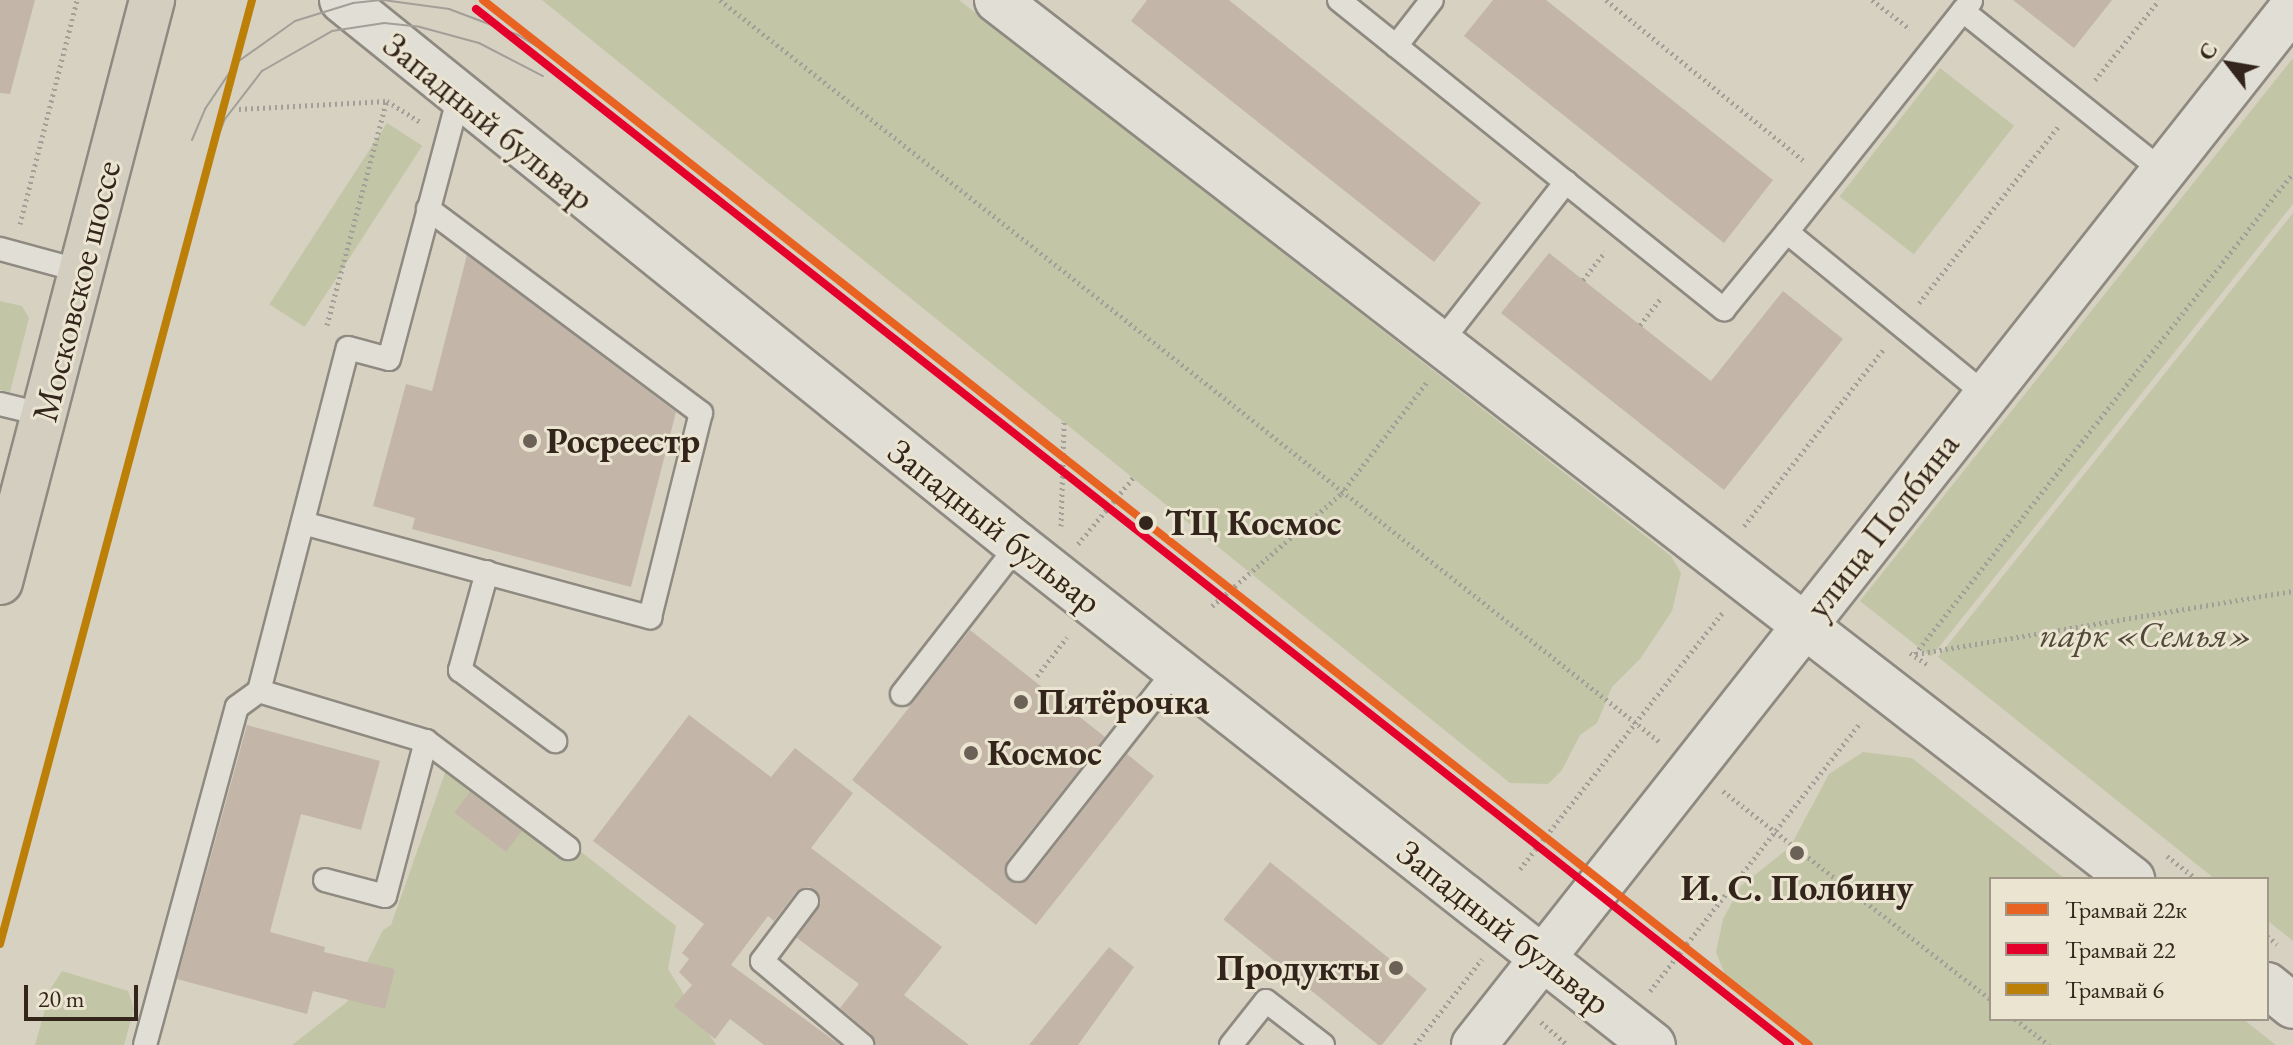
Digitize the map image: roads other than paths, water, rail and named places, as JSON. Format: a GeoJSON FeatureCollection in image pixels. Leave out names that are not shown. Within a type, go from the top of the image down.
{"type":"FeatureCollection","features":[{"type":"Feature","properties":{"kind":"main road","name":"Московское шоссе"},"geometry":{"type":"LineString","coordinates":[[0,582],[152,0]]}},
{"type":"Feature","properties":{"kind":"street","name":"Западный бульвар"},"geometry":{"type":"LineString","coordinates":[[342,0],[458,99],[1639,1034]]}},
{"type":"Feature","properties":{"kind":"street"},"geometry":{"type":"LineString","coordinates":[[997,0],[1805,622],[2129,877]]}},
{"type":"Feature","properties":{"kind":"street","name":"улица Полбина"},"geometry":{"type":"LineString","coordinates":[[1474,1045],[2293,7]]}},
{"type":"Feature","properties":{"kind":"street"},"geometry":{"type":"LineString","coordinates":[[2269,987],[2293,1006]]}},
{"type":"Feature","properties":{"kind":"lane"},"geometry":{"type":"LineString","coordinates":[[1339,0],[1724,309],[1967,5],[2163,171]]}},
{"type":"Feature","properties":{"kind":"lane"},"geometry":{"type":"LineString","coordinates":[[1396,46],[1432,0]]}},
{"type":"Feature","properties":{"kind":"lane"},"geometry":{"type":"LineString","coordinates":[[145,1045],[237,707],[259,691],[348,348],[389,359],[458,99]]}},
{"type":"Feature","properties":{"kind":"lane"},"geometry":{"type":"LineString","coordinates":[[1447,346],[1566,182]]}},
{"type":"Feature","properties":{"kind":"lane"},"geometry":{"type":"LineString","coordinates":[[303,523],[650,617],[701,413],[428,209]]}},
{"type":"Feature","properties":{"kind":"lane"},"geometry":{"type":"LineString","coordinates":[[1787,232],[1985,394]]}},
{"type":"Feature","properties":{"kind":"lane"},"geometry":{"type":"LineString","coordinates":[[6,250],[81,271]]}},
{"type":"Feature","properties":{"kind":"lane"},"geometry":{"type":"LineString","coordinates":[[0,404],[45,415]]}},
{"type":"Feature","properties":{"kind":"lane"},"geometry":{"type":"LineString","coordinates":[[902,694],[1018,545]]}},
{"type":"Feature","properties":{"kind":"lane"},"geometry":{"type":"LineString","coordinates":[[487,572],[460,670],[555,741]]}},
{"type":"Feature","properties":{"kind":"lane"},"geometry":{"type":"LineString","coordinates":[[1018,870],[1176,669]]}},
{"type":"Feature","properties":{"kind":"lane"},"geometry":{"type":"LineString","coordinates":[[259,691],[426,741],[568,848]]}},
{"type":"Feature","properties":{"kind":"lane"},"geometry":{"type":"LineString","coordinates":[[325,880],[385,896],[426,741]]}},
{"type":"Feature","properties":{"kind":"lane"},"geometry":{"type":"LineString","coordinates":[[807,901],[762,961],[862,1045]]}},
{"type":"Feature","properties":{"kind":"lane"},"geometry":{"type":"LineString","coordinates":[[1231,1045],[1266,1001],[1323,1045]]}},
{"type":"Feature","properties":{"kind":"tram line","name":"6"},"geometry":{"type":"LineString","coordinates":[[0,944],[252,0]]}},
{"type":"Feature","properties":{"kind":"tram line"},"geometry":{"type":"LineString","coordinates":[[192,140],[205,109],[236,63],[295,21],[353,3],[383,0],[449,9],[518,35],[558,59]]}},
{"type":"Feature","properties":{"kind":"tram line","name":"22к"},"geometry":{"type":"LineString","coordinates":[[483,0],[1809,1045]]}},
{"type":"Feature","properties":{"kind":"tram line","name":"22"},"geometry":{"type":"LineString","coordinates":[[476,9],[1790,1045]]}},
{"type":"Feature","properties":{"kind":"tram line"},"geometry":{"type":"LineString","coordinates":[[214,146],[225,119],[262,71],[332,31],[384,23],[420,27],[479,43],[543,76]]}},
{"type":"Feature","properties":{"kind":"place","name":"Росреестр"},"geometry":{"type":"Point","coordinates":[530,441]}},
{"type":"Feature","properties":{"kind":"place","name":"ТЦ Космос"},"geometry":{"type":"Point","coordinates":[1146,523]}},
{"type":"Feature","properties":{"kind":"place","name":"Пятёрочка"},"geometry":{"type":"Point","coordinates":[1021,702]}},
{"type":"Feature","properties":{"kind":"place","name":"Космос"},"geometry":{"type":"Point","coordinates":[971,753]}},
{"type":"Feature","properties":{"kind":"place","name":"И. С. Полбину"},"geometry":{"type":"Point","coordinates":[1797,853]}},
{"type":"Feature","properties":{"kind":"place","name":"Продукты"},"geometry":{"type":"Point","coordinates":[1396,968]}},
{"type":"Feature","properties":{"kind":"park label","name":"парк «Семья»"},"geometry":{"type":"Point","coordinates":[2146,635]}}]}
